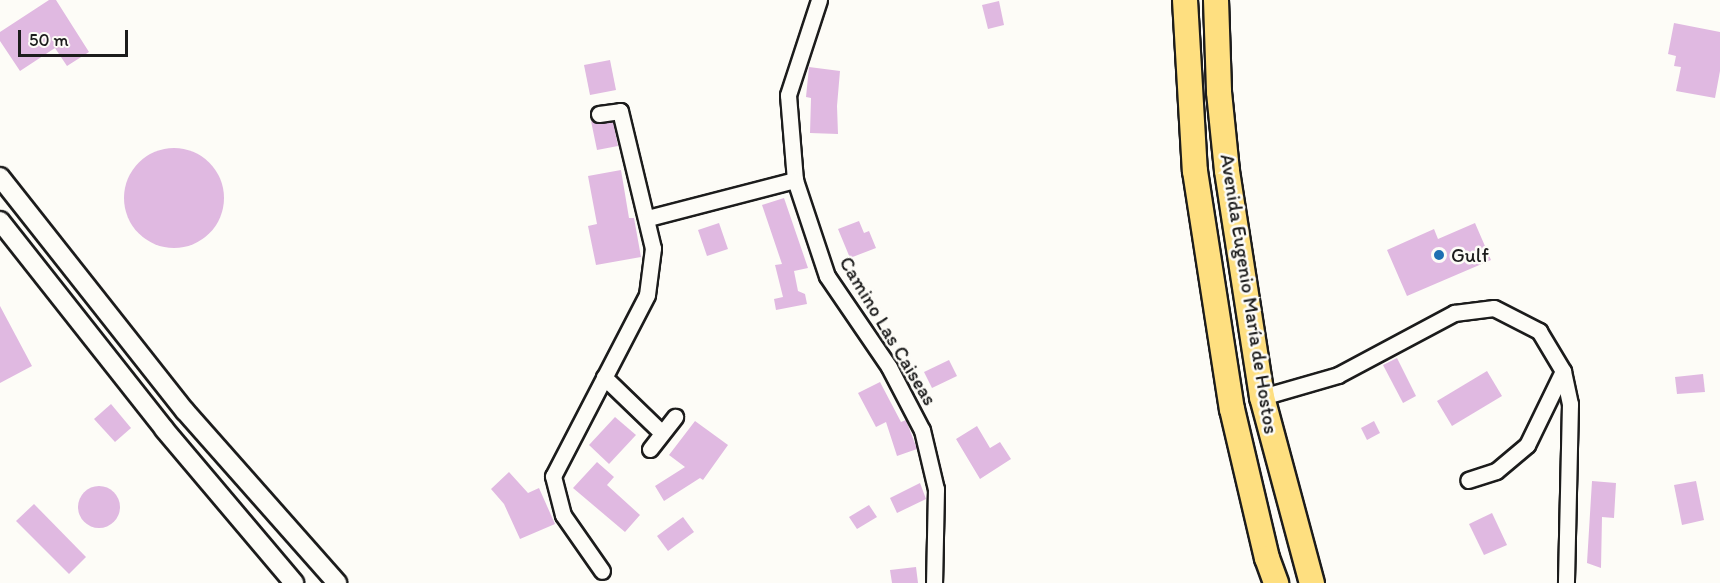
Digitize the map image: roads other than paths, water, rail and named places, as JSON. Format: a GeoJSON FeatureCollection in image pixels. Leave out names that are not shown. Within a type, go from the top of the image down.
{"type":"FeatureCollection","features":[{"type":"Feature","properties":{"kind":"highway","name":"Avenida Eugenio María de Hostos"},"geometry":{"type":"LineString","coordinates":[[1185,0],[1195,171],[1232,409],[1276,583]]}},
{"type":"Feature","properties":{"kind":"highway","name":"Avenida Eugenio María de Hostos"},"geometry":{"type":"LineString","coordinates":[[1216,0],[1219,92],[1227,171],[1262,397],[1312,583]]}},
{"type":"Feature","properties":{"kind":"street","name":"Camino Las Caiseas"},"geometry":{"type":"LineString","coordinates":[[819,0],[788,95],[795,180],[827,276],[889,367],[922,430],[936,489],[933,583]]}},
{"type":"Feature","properties":{"kind":"street"},"geometry":{"type":"LineString","coordinates":[[599,114],[620,111],[648,218],[653,248],[647,295],[553,476],[563,515],[602,571]]}},
{"type":"Feature","properties":{"kind":"street"},"geometry":{"type":"LineString","coordinates":[[0,177],[185,411],[337,583]]}},
{"type":"Feature","properties":{"kind":"street"},"geometry":{"type":"LineString","coordinates":[[648,218],[795,180]]}},
{"type":"Feature","properties":{"kind":"street"},"geometry":{"type":"LineString","coordinates":[[0,221],[124,379],[294,583]]}},
{"type":"Feature","properties":{"kind":"street"},"geometry":{"type":"LineString","coordinates":[[1262,397],[1338,375],[1454,313],[1494,308],[1539,330],[1563,371],[1570,404],[1566,583]]}},
{"type":"Feature","properties":{"kind":"street"},"geometry":{"type":"LineString","coordinates":[[124,379],[146,362]]}},
{"type":"Feature","properties":{"kind":"street"},"geometry":{"type":"LineString","coordinates":[[1468,480],[1496,471],[1527,445],[1563,371]]}},
{"type":"Feature","properties":{"kind":"street"},"geometry":{"type":"LineString","coordinates":[[604,377],[661,432]]}},
{"type":"Feature","properties":{"kind":"street"},"geometry":{"type":"LineString","coordinates":[[650,449],[675,417]]}},
{"type":"Feature","properties":{"kind":"place","name":"Gulf"},"geometry":{"type":"Point","coordinates":[1439,255]}}]}
